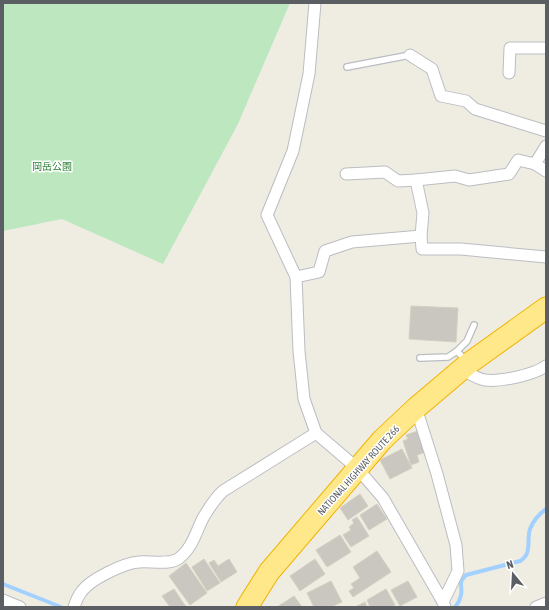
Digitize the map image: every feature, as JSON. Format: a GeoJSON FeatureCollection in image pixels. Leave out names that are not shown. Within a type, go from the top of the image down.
{"type":"FeatureCollection","features":[{"type":"Feature","properties":{"kind":"highway","name":"NATIONAL HIGHWAY ROUTE 266"},"geometry":{"type":"LineString","coordinates":[[247,607],[269,572],[382,440],[463,361],[546,308]]}},
{"type":"Feature","properties":{"kind":"street"},"geometry":{"type":"LineString","coordinates":[[315,3],[309,74],[293,151],[267,215],[296,277],[299,351],[304,399],[316,433],[358,468],[383,498],[444,604]]}},
{"type":"Feature","properties":{"kind":"street"},"geometry":{"type":"LineString","coordinates":[[509,73],[510,48],[546,48]]}},
{"type":"Feature","properties":{"kind":"street"},"geometry":{"type":"LineString","coordinates":[[410,55],[432,69],[441,96],[466,101],[475,109],[546,131]]}},
{"type":"Feature","properties":{"kind":"street"},"geometry":{"type":"LineString","coordinates":[[535,164],[546,146]]}},
{"type":"Feature","properties":{"kind":"street"},"geometry":{"type":"LineString","coordinates":[[346,174],[385,172],[398,181],[455,176],[470,180],[509,174],[518,160],[535,164],[546,171]]}},
{"type":"Feature","properties":{"kind":"street"},"geometry":{"type":"LineString","coordinates":[[416,180],[423,213],[421,236],[422,249],[461,249],[546,257]]}},
{"type":"Feature","properties":{"kind":"street"},"geometry":{"type":"LineString","coordinates":[[296,277],[319,272],[325,251],[332,248],[352,242],[421,236]]}},
{"type":"Feature","properties":{"kind":"street"},"geometry":{"type":"LineString","coordinates":[[463,361],[476,377],[485,380],[522,376],[541,370],[546,366]]}},
{"type":"Feature","properties":{"kind":"street"},"geometry":{"type":"LineString","coordinates":[[416,408],[437,474],[456,545],[458,571],[444,604]]}},
{"type":"Feature","properties":{"kind":"street"},"geometry":{"type":"LineString","coordinates":[[74,607],[82,590],[91,582],[128,564],[137,562],[167,562],[176,560],[191,545],[204,516],[216,498],[224,490],[316,433]]}},
{"type":"Feature","properties":{"kind":"street"},"geometry":{"type":"LineString","coordinates":[[3,600],[20,607]]}},
{"type":"Feature","properties":{"kind":"street"},"geometry":{"type":"LineString","coordinates":[[536,607],[546,603]]}},
{"type":"Feature","properties":{"kind":"lane"},"geometry":{"type":"LineString","coordinates":[[347,67],[410,55]]}},
{"type":"Feature","properties":{"kind":"lane"},"geometry":{"type":"LineString","coordinates":[[420,358],[448,357],[463,361],[467,341],[474,325]]}},
{"type":"Feature","properties":{"kind":"green space","name":"岡岳公園"},"geometry":{"type":"Polygon","coordinates":[[[3,3],[290,3],[238,124],[163,264],[62,219],[3,231],[3,3]]]}},
{"type":"Feature","properties":{"kind":"building"},"geometry":{"type":"Polygon","coordinates":[[[411,306],[458,308],[456,342],[409,339],[411,306]]]}},
{"type":"Feature","properties":{"kind":"building"},"geometry":{"type":"Polygon","coordinates":[[[418,431],[426,452],[417,455],[419,462],[411,465],[403,441],[408,439],[406,435],[418,431]]]}},
{"type":"Feature","properties":{"kind":"building"},"geometry":{"type":"Polygon","coordinates":[[[402,449],[412,468],[390,479],[380,460],[402,449]]]}},
{"type":"Feature","properties":{"kind":"building"},"geometry":{"type":"Polygon","coordinates":[[[360,494],[368,506],[348,520],[340,508],[360,494]]]}},
{"type":"Feature","properties":{"kind":"building"},"geometry":{"type":"Polygon","coordinates":[[[377,504],[387,519],[369,530],[360,515],[377,504]]]}},
{"type":"Feature","properties":{"kind":"building"},"geometry":{"type":"Polygon","coordinates":[[[357,517],[369,536],[351,547],[343,535],[351,530],[349,527],[354,523],[352,520],[357,517]]]}},
{"type":"Feature","properties":{"kind":"building"},"geometry":{"type":"Polygon","coordinates":[[[340,535],[351,552],[327,567],[316,550],[340,535]]]}},
{"type":"Feature","properties":{"kind":"building"},"geometry":{"type":"Polygon","coordinates":[[[377,551],[391,572],[353,597],[349,591],[354,588],[351,584],[360,578],[353,567],[377,551]]]}},
{"type":"Feature","properties":{"kind":"building"},"geometry":{"type":"Polygon","coordinates":[[[204,559],[220,583],[207,591],[192,567],[204,559]]]}},
{"type":"Feature","properties":{"kind":"building"},"geometry":{"type":"Polygon","coordinates":[[[229,559],[237,572],[221,582],[209,563],[214,560],[218,566],[229,559]]]}},
{"type":"Feature","properties":{"kind":"building"},"geometry":{"type":"Polygon","coordinates":[[[315,559],[325,574],[300,591],[290,576],[315,559]]]}},
{"type":"Feature","properties":{"kind":"building"},"geometry":{"type":"Polygon","coordinates":[[[186,563],[207,593],[190,605],[169,576],[186,563]]]}},
{"type":"Feature","properties":{"kind":"building"},"geometry":{"type":"Polygon","coordinates":[[[331,581],[342,602],[331,607],[314,607],[307,593],[331,581]]]}},
{"type":"Feature","properties":{"kind":"building"},"geometry":{"type":"Polygon","coordinates":[[[408,581],[417,597],[400,606],[391,590],[408,581]]]}},
{"type":"Feature","properties":{"kind":"building"},"geometry":{"type":"Polygon","coordinates":[[[174,589],[186,607],[170,607],[162,596],[174,589]]]}},
{"type":"Feature","properties":{"kind":"building"},"geometry":{"type":"Polygon","coordinates":[[[386,589],[395,605],[391,607],[370,607],[367,600],[386,589]]]}},
{"type":"Feature","properties":{"kind":"building"},"geometry":{"type":"Polygon","coordinates":[[[294,596],[302,607],[277,607],[294,596]]]}},
{"type":"Feature","properties":{"kind":"building"},"geometry":{"type":"Polygon","coordinates":[[[365,602],[367,607],[355,607],[365,602]]]}},
{"type":"Feature","properties":{"kind":"waterway"},"geometry":{"type":"LineString","coordinates":[[455,607],[459,601],[462,581],[466,575],[520,561],[524,558],[528,551],[531,526],[536,518],[546,509]]}},
{"type":"Feature","properties":{"kind":"waterway"},"geometry":{"type":"LineString","coordinates":[[3,584],[61,607]]}}]}
